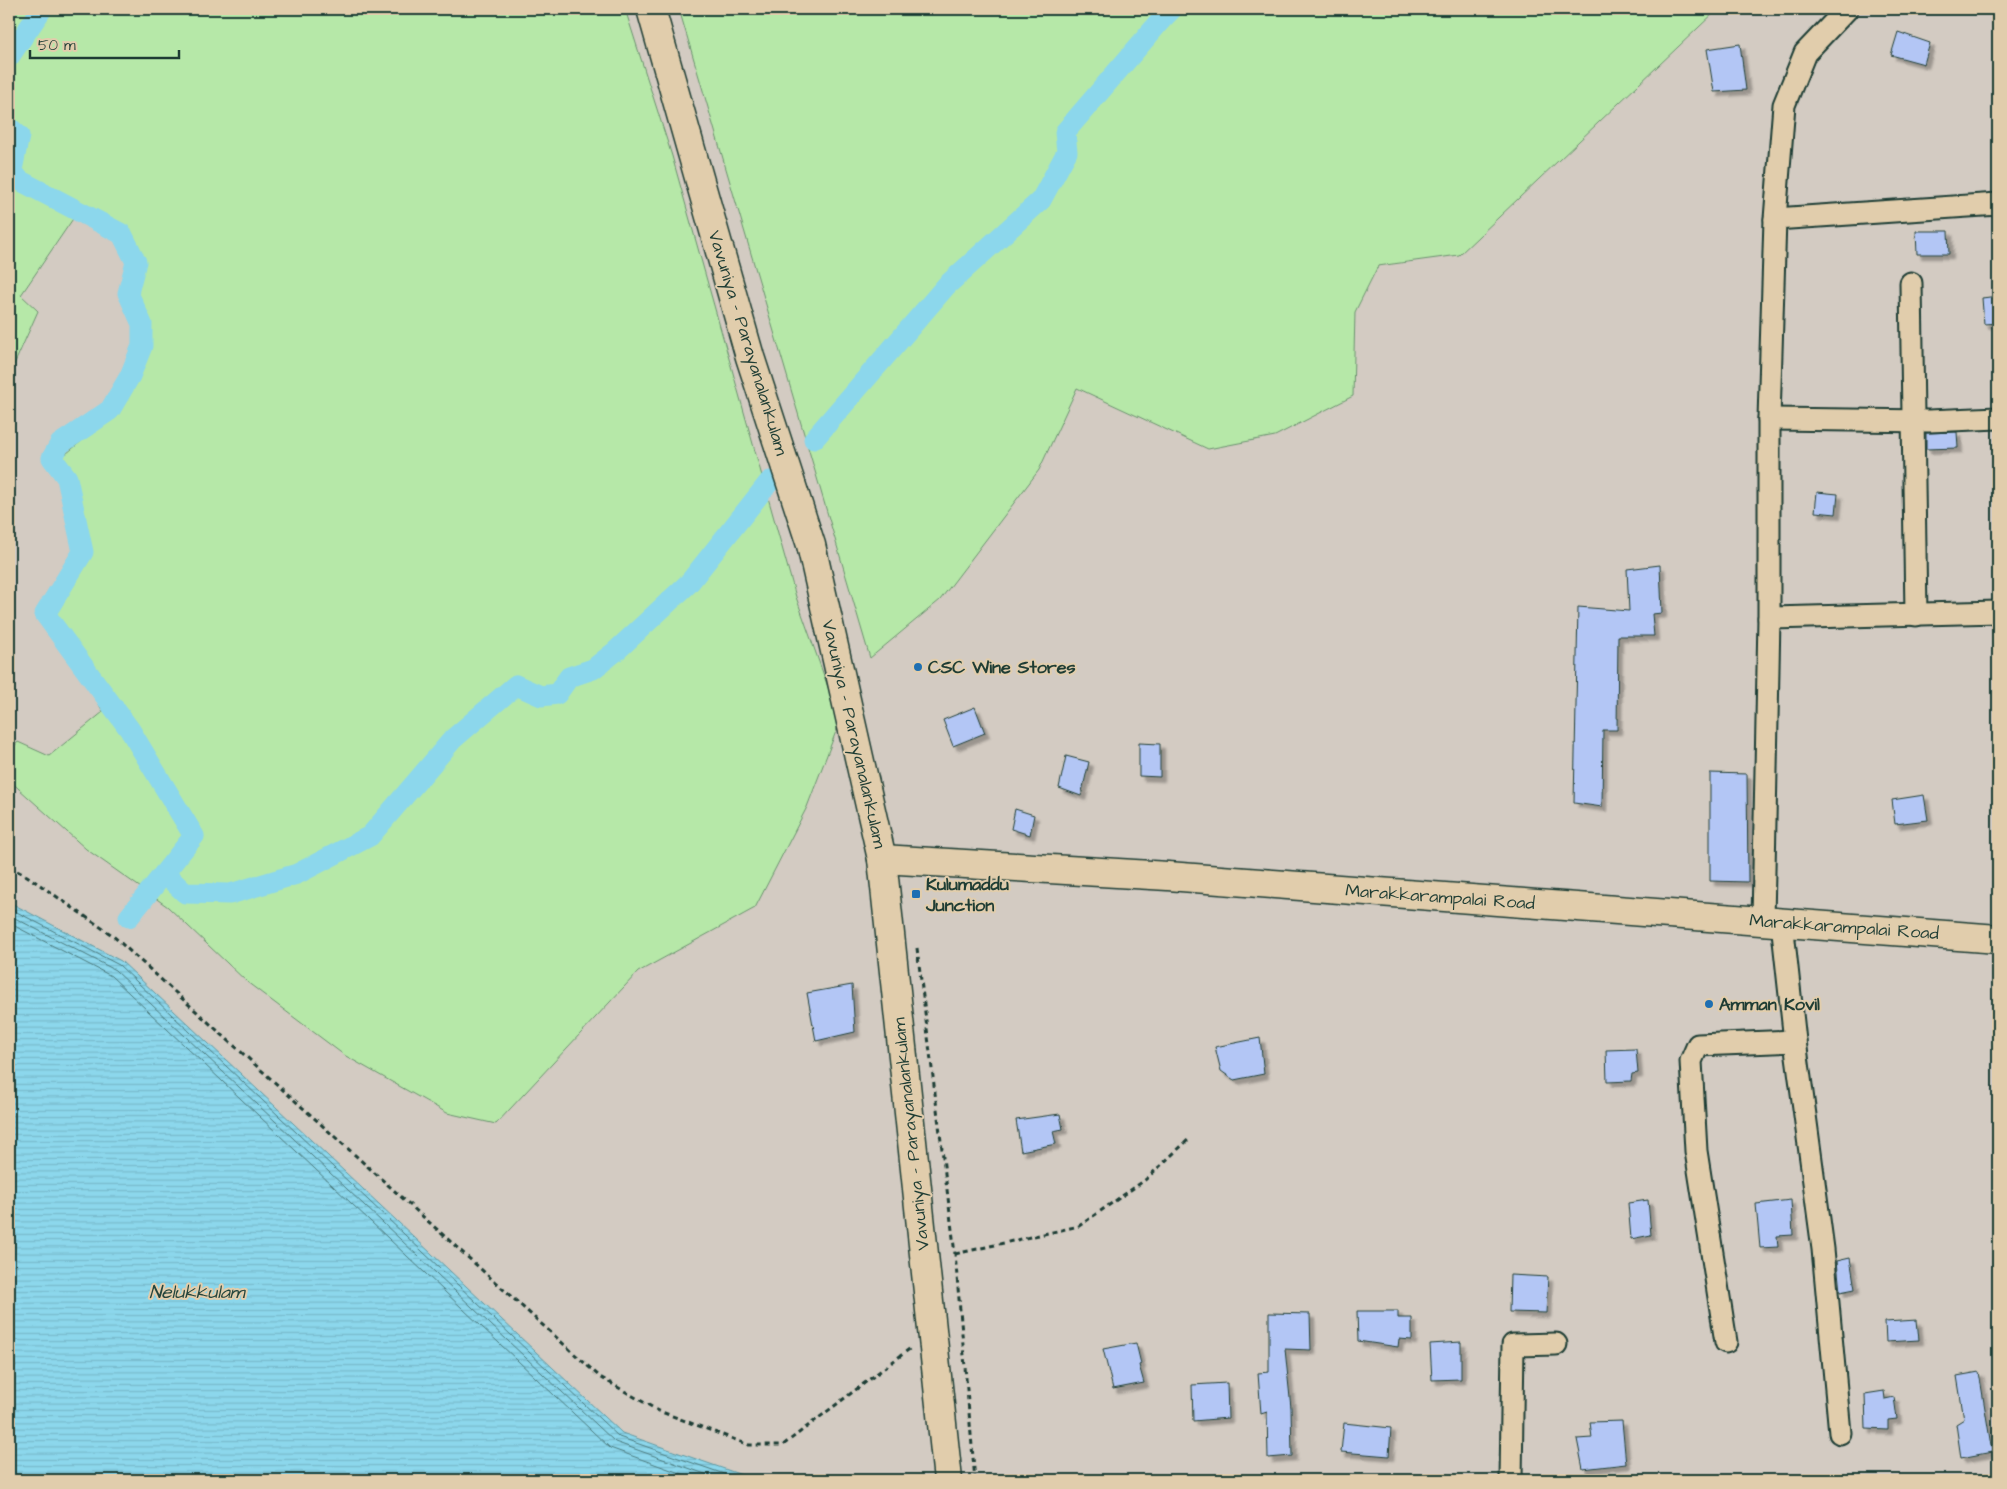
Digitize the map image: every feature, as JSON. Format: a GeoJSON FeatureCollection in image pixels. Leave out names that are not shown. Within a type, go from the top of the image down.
{"type":"FeatureCollection","features":[{"type":"Feature","properties":{"kind":"main road","name":"Vavuniya - Parayanalankulam"},"geometry":{"type":"LineString","coordinates":[[651,9],[750,357],[811,545],[882,859],[948,1480]]}},
{"type":"Feature","properties":{"kind":"main road","name":"Marakkarampalai Road"},"geometry":{"type":"LineString","coordinates":[[882,859],[1168,876],[1998,939]]}},
{"type":"Feature","properties":{"kind":"street"},"geometry":{"type":"LineString","coordinates":[[1840,1433],[1823,1248],[1795,1041],[1772,922],[1769,419],[1775,219],[1784,105],[1805,53],[1847,9]]}},
{"type":"Feature","properties":{"kind":"street"},"geometry":{"type":"LineString","coordinates":[[1775,219],[1998,204]]}},
{"type":"Feature","properties":{"kind":"street"},"geometry":{"type":"LineString","coordinates":[[1911,283],[1916,615]]}},
{"type":"Feature","properties":{"kind":"street"},"geometry":{"type":"LineString","coordinates":[[1769,419],[1914,420],[1998,418]]}},
{"type":"Feature","properties":{"kind":"street"},"geometry":{"type":"LineString","coordinates":[[1769,618],[1998,612]]}},
{"type":"Feature","properties":{"kind":"street"},"geometry":{"type":"LineString","coordinates":[[1726,1342],[1696,1151],[1691,1061],[1698,1045],[1795,1041]]}},
{"type":"Feature","properties":{"kind":"street"},"geometry":{"type":"LineString","coordinates":[[1512,1480],[1513,1345],[1556,1344]]}},
{"type":"Feature","properties":{"kind":"path"},"geometry":{"type":"LineString","coordinates":[[9,868],[27,876],[112,936],[600,1376],[659,1411],[749,1445],[783,1445],[932,1332]]}},
{"type":"Feature","properties":{"kind":"path"},"geometry":{"type":"LineString","coordinates":[[916,939],[955,1254],[976,1480]]}},
{"type":"Feature","properties":{"kind":"path"},"geometry":{"type":"LineString","coordinates":[[955,1254],[1079,1226],[1145,1180],[1188,1140]]}},
{"type":"Feature","properties":{"kind":"green space"},"geometry":{"type":"Polygon","coordinates":[[[9,9],[625,9],[672,156],[796,597],[840,721],[807,807],[755,908],[638,972],[496,1124],[447,1113],[344,1055],[247,982],[168,907],[86,849],[9,780],[9,752],[18,742],[49,756],[103,712],[52,614],[88,550],[76,488],[61,458],[106,421],[130,390],[144,353],[148,316],[135,291],[124,232],[81,207],[21,295],[38,311],[9,376],[9,9]]]}},
{"type":"Feature","properties":{"kind":"green space"},"geometry":{"type":"Polygon","coordinates":[[[679,9],[1718,9],[1459,255],[1378,266],[1355,312],[1353,396],[1275,436],[1208,449],[1077,388],[1039,470],[940,600],[870,658],[679,9]]]}},
{"type":"Feature","properties":{"kind":"water","name":"Nelukkulam"},"geometry":{"type":"Polygon","coordinates":[[[9,902],[121,961],[622,1433],[756,1480],[9,1480],[9,902]]]}},
{"type":"Feature","properties":{"kind":"building"},"geometry":{"type":"Polygon","coordinates":[[[1898,32],[1930,43],[1924,64],[1891,55],[1898,32]]]}},
{"type":"Feature","properties":{"kind":"building"},"geometry":{"type":"Polygon","coordinates":[[[1740,44],[1746,90],[1714,92],[1707,49],[1740,44]]]}},
{"type":"Feature","properties":{"kind":"building"},"geometry":{"type":"Polygon","coordinates":[[[1916,231],[1948,231],[1949,254],[1917,254],[1916,231]]]}},
{"type":"Feature","properties":{"kind":"building"},"geometry":{"type":"Polygon","coordinates":[[[1998,296],[1998,323],[1984,324],[1982,298],[1998,296]]]}},
{"type":"Feature","properties":{"kind":"building"},"geometry":{"type":"Polygon","coordinates":[[[1957,432],[1958,448],[1926,449],[1926,433],[1957,432]]]}},
{"type":"Feature","properties":{"kind":"building"},"geometry":{"type":"Polygon","coordinates":[[[1817,492],[1838,494],[1836,514],[1815,512],[1817,492]]]}},
{"type":"Feature","properties":{"kind":"building"},"geometry":{"type":"Polygon","coordinates":[[[1660,565],[1662,613],[1652,614],[1654,636],[1618,636],[1617,730],[1603,730],[1602,807],[1574,803],[1578,607],[1629,611],[1627,569],[1660,565]]]}},
{"type":"Feature","properties":{"kind":"building"},"geometry":{"type":"Polygon","coordinates":[[[975,707],[985,733],[953,746],[943,720],[975,707]]]}},
{"type":"Feature","properties":{"kind":"building"},"geometry":{"type":"Polygon","coordinates":[[[1139,743],[1160,744],[1160,777],[1139,776],[1139,743]]]}},
{"type":"Feature","properties":{"kind":"building"},"geometry":{"type":"Polygon","coordinates":[[[1066,756],[1089,762],[1081,796],[1059,788],[1066,756]]]}},
{"type":"Feature","properties":{"kind":"building"},"geometry":{"type":"Polygon","coordinates":[[[1710,773],[1747,774],[1748,882],[1710,881],[1710,773]]]}},
{"type":"Feature","properties":{"kind":"building"},"geometry":{"type":"Polygon","coordinates":[[[1924,795],[1928,820],[1895,824],[1892,800],[1924,795]]]}},
{"type":"Feature","properties":{"kind":"building"},"geometry":{"type":"Polygon","coordinates":[[[1015,809],[1034,815],[1030,835],[1011,829],[1015,809]]]}},
{"type":"Feature","properties":{"kind":"building"},"geometry":{"type":"Polygon","coordinates":[[[852,985],[855,1032],[816,1041],[807,993],[852,985]]]}},
{"type":"Feature","properties":{"kind":"building"},"geometry":{"type":"Polygon","coordinates":[[[1260,1038],[1264,1074],[1234,1080],[1221,1071],[1215,1047],[1260,1038]]]}},
{"type":"Feature","properties":{"kind":"building"},"geometry":{"type":"Polygon","coordinates":[[[1636,1049],[1638,1073],[1632,1074],[1631,1081],[1607,1082],[1606,1050],[1636,1049]]]}},
{"type":"Feature","properties":{"kind":"building"},"geometry":{"type":"Polygon","coordinates":[[[1060,1114],[1063,1129],[1053,1131],[1056,1144],[1021,1151],[1016,1120],[1060,1114]]]}},
{"type":"Feature","properties":{"kind":"building"},"geometry":{"type":"Polygon","coordinates":[[[1648,1200],[1651,1235],[1631,1239],[1628,1203],[1648,1200]]]}},
{"type":"Feature","properties":{"kind":"building"},"geometry":{"type":"Polygon","coordinates":[[[1791,1200],[1793,1235],[1777,1236],[1778,1247],[1760,1248],[1756,1204],[1791,1200]]]}},
{"type":"Feature","properties":{"kind":"building"},"geometry":{"type":"Polygon","coordinates":[[[1850,1258],[1855,1289],[1840,1292],[1837,1261],[1850,1258]]]}},
{"type":"Feature","properties":{"kind":"building"},"geometry":{"type":"Polygon","coordinates":[[[1510,1275],[1548,1277],[1546,1313],[1509,1312],[1510,1275]]]}},
{"type":"Feature","properties":{"kind":"building"},"geometry":{"type":"Polygon","coordinates":[[[1357,1311],[1398,1311],[1398,1318],[1412,1318],[1412,1340],[1399,1339],[1398,1347],[1358,1341],[1357,1311]]]}},
{"type":"Feature","properties":{"kind":"building"},"geometry":{"type":"Polygon","coordinates":[[[1269,1313],[1310,1314],[1311,1350],[1285,1349],[1291,1408],[1292,1456],[1268,1458],[1267,1412],[1261,1414],[1258,1373],[1269,1372],[1269,1313]]]}},
{"type":"Feature","properties":{"kind":"building"},"geometry":{"type":"Polygon","coordinates":[[[1917,1320],[1919,1340],[1886,1342],[1885,1322],[1917,1320]]]}},
{"type":"Feature","properties":{"kind":"building"},"geometry":{"type":"Polygon","coordinates":[[[1461,1342],[1461,1379],[1432,1380],[1430,1344],[1461,1342]]]}},
{"type":"Feature","properties":{"kind":"building"},"geometry":{"type":"Polygon","coordinates":[[[1136,1343],[1144,1383],[1113,1389],[1103,1349],[1136,1343]]]}},
{"type":"Feature","properties":{"kind":"building"},"geometry":{"type":"Polygon","coordinates":[[[1979,1372],[1992,1452],[1961,1458],[1956,1424],[1964,1419],[1957,1376],[1979,1372]]]}},
{"type":"Feature","properties":{"kind":"building"},"geometry":{"type":"Polygon","coordinates":[[[1227,1383],[1228,1418],[1193,1421],[1192,1385],[1227,1383]]]}},
{"type":"Feature","properties":{"kind":"building"},"geometry":{"type":"Polygon","coordinates":[[[1884,1391],[1885,1399],[1894,1397],[1897,1419],[1888,1420],[1888,1430],[1866,1429],[1865,1394],[1884,1391]]]}},
{"type":"Feature","properties":{"kind":"building"},"geometry":{"type":"Polygon","coordinates":[[[1622,1421],[1626,1464],[1583,1469],[1577,1439],[1592,1438],[1590,1422],[1622,1421]]]}},
{"type":"Feature","properties":{"kind":"building"},"geometry":{"type":"Polygon","coordinates":[[[1344,1423],[1391,1428],[1389,1456],[1341,1452],[1344,1423]]]}},
{"type":"Feature","properties":{"kind":"waterway"},"geometry":{"type":"LineString","coordinates":[[9,57],[42,9]]}},
{"type":"Feature","properties":{"kind":"waterway"},"geometry":{"type":"LineString","coordinates":[[814,439],[946,286],[1041,200],[1067,152],[1065,132],[1172,9]]}},
{"type":"Feature","properties":{"kind":"waterway"},"geometry":{"type":"LineString","coordinates":[[9,127],[19,136],[12,170],[19,180],[122,234],[136,262],[128,293],[142,324],[142,346],[130,376],[110,410],[60,444],[52,458],[67,478],[83,552],[45,614],[130,730],[194,836],[129,917]]}},
{"type":"Feature","properties":{"kind":"waterway"},"geometry":{"type":"LineString","coordinates":[[165,874],[185,893],[230,894],[297,874],[370,836],[453,739],[516,685],[541,696],[557,694],[569,677],[593,669],[616,651],[689,583],[770,481]]}},
{"type":"Feature","properties":{"kind":"place","name":"CSC Wine Stores"},"geometry":{"type":"Point","coordinates":[918,667]}},
{"type":"Feature","properties":{"kind":"place","name":"Kulumaddu Junction"},"geometry":{"type":"Point","coordinates":[916,894]}},
{"type":"Feature","properties":{"kind":"place","name":"Amman Kovil"},"geometry":{"type":"Point","coordinates":[1709,1004]}}]}
